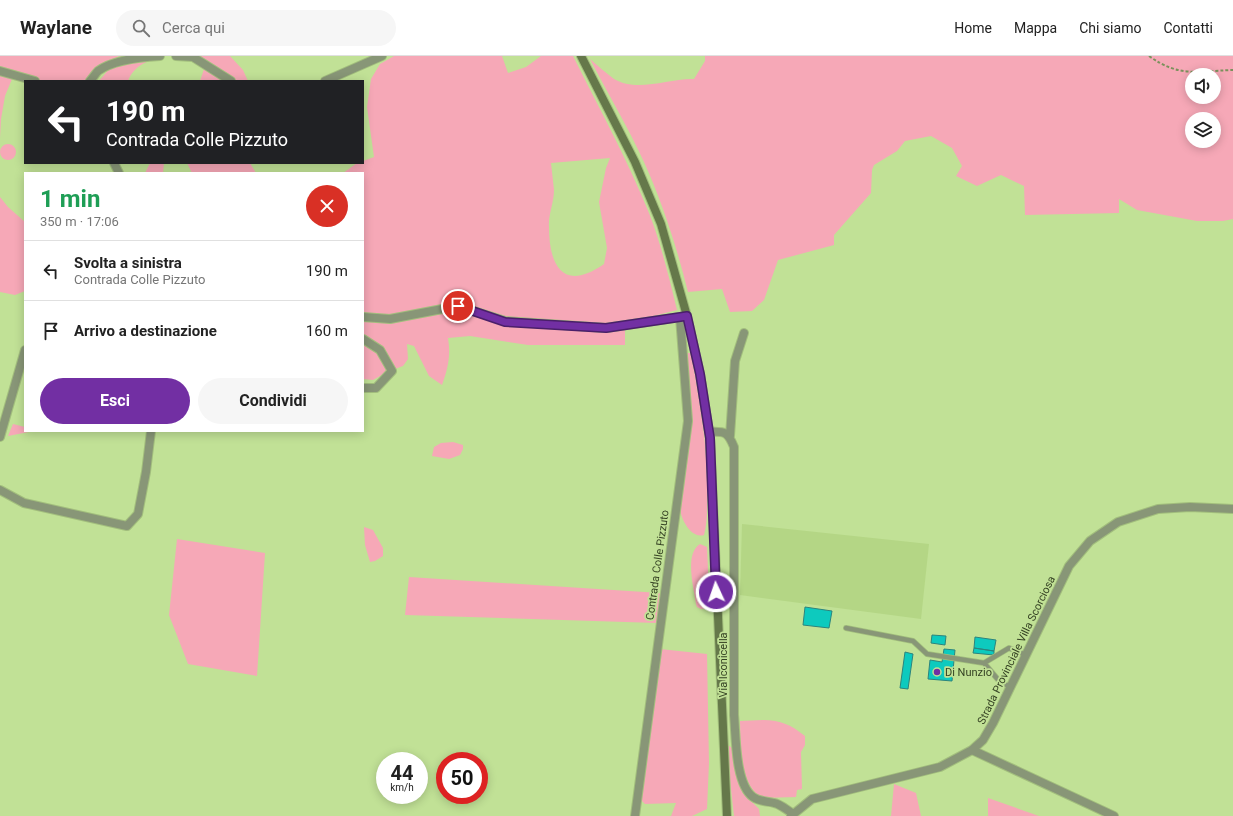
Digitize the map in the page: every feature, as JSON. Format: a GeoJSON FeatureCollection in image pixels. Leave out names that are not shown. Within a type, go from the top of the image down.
{"type":"FeatureCollection","features":[{"type":"Feature","properties":{"kind":"main road"},"geometry":{"type":"LineString","coordinates":[[581,56],[642,176],[661,224],[674,268],[684,317],[700,374],[709,432],[727,816]]}},
{"type":"Feature","properties":{"kind":"street"},"geometry":{"type":"LineString","coordinates":[[91,80],[99,71],[118,63],[139,58],[160,56]]}},
{"type":"Feature","properties":{"kind":"street"},"geometry":{"type":"LineString","coordinates":[[176,56],[193,57],[229,80]]}},
{"type":"Feature","properties":{"kind":"street"},"geometry":{"type":"LineString","coordinates":[[327,80],[382,56]]}},
{"type":"Feature","properties":{"kind":"street"},"geometry":{"type":"LineString","coordinates":[[0,71],[32,80]]}},
{"type":"Feature","properties":{"kind":"street"},"geometry":{"type":"LineString","coordinates":[[364,317],[390,319],[458,306],[505,322],[606,328],[684,317]]}},
{"type":"Feature","properties":{"kind":"street","name":"Contrada Colle Pizzuto"},"geometry":{"type":"LineString","coordinates":[[635,816],[688,421],[684,317]]}},
{"type":"Feature","properties":{"kind":"street","name":"Via Iconicella"},"geometry":{"type":"LineString","coordinates":[[744,333],[735,361],[730,436],[734,447],[734,684],[737,754],[746,789],[752,797],[760,801],[775,803],[792,815]]}},
{"type":"Feature","properties":{"kind":"street"},"geometry":{"type":"LineString","coordinates":[[364,340],[380,350],[392,371],[376,388],[364,388]]}},
{"type":"Feature","properties":{"kind":"street"},"geometry":{"type":"LineString","coordinates":[[0,437],[24,353]]}},
{"type":"Feature","properties":{"kind":"street"},"geometry":{"type":"LineString","coordinates":[[0,490],[24,503],[127,526],[138,514],[146,472],[151,432]]}},
{"type":"Feature","properties":{"kind":"street"},"geometry":{"type":"LineString","coordinates":[[709,432],[722,432],[730,436]]}},
{"type":"Feature","properties":{"kind":"street","name":"Strada Provinciale Villa Scorciosa"},"geometry":{"type":"LineString","coordinates":[[792,815],[812,799],[940,767],[972,750],[983,740],[1070,566],[1090,541],[1118,522],[1158,509],[1190,507],[1233,509]]}},
{"type":"Feature","properties":{"kind":"street"},"geometry":{"type":"LineString","coordinates":[[972,750],[1114,816]]}},
{"type":"Feature","properties":{"kind":"lane"},"geometry":{"type":"LineString","coordinates":[[846,628],[913,641],[928,654],[984,663],[1009,648],[1026,655]]}},
{"type":"Feature","properties":{"kind":"lane"},"geometry":{"type":"LineString","coordinates":[[984,663],[1000,682],[1011,686]]}},
{"type":"Feature","properties":{"kind":"path"},"geometry":{"type":"LineString","coordinates":[[1148,56],[1159,63],[1184,73],[1233,70]]}},
{"type":"Feature","properties":{"kind":"shaded area"},"geometry":{"type":"Polygon","coordinates":[[[0,56],[119,56],[110,61],[87,80],[36,80],[0,69],[0,56]]]}},
{"type":"Feature","properties":{"kind":"shaded area"},"geometry":{"type":"Polygon","coordinates":[[[120,56],[164,56],[148,61],[138,67],[128,80],[100,80],[120,56]]]}},
{"type":"Feature","properties":{"kind":"shaded area"},"geometry":{"type":"Polygon","coordinates":[[[185,56],[230,56],[243,70],[248,80],[200,80],[206,63],[185,56]]]}},
{"type":"Feature","properties":{"kind":"shaded area"},"geometry":{"type":"Polygon","coordinates":[[[394,56],[502,56],[508,73],[526,67],[541,56],[573,56],[622,153],[649,213],[668,273],[677,310],[630,322],[625,329],[625,345],[528,345],[470,336],[448,338],[448,362],[442,385],[429,376],[414,346],[407,344],[408,359],[403,366],[389,371],[373,380],[364,379],[364,172],[344,172],[356,164],[364,164],[364,161],[374,157],[367,107],[371,79],[380,64],[394,56]],[[610,158],[551,163],[554,190],[549,222],[552,254],[556,264],[562,271],[569,275],[579,276],[604,264],[607,248],[599,202],[606,168],[610,158]]]}},
{"type":"Feature","properties":{"kind":"shaded area"},"geometry":{"type":"Polygon","coordinates":[[[705,56],[1233,56],[1233,219],[1223,221],[1197,221],[1137,210],[1119,199],[1119,213],[1025,215],[1024,186],[1001,175],[977,186],[956,176],[962,166],[952,148],[931,136],[905,141],[897,151],[874,165],[872,170],[871,193],[834,235],[834,245],[778,260],[764,300],[752,311],[730,312],[722,289],[688,292],[669,226],[651,178],[631,136],[590,59],[614,79],[633,85],[694,79],[705,61],[705,56]]]}},
{"type":"Feature","properties":{"kind":"shaded area"},"geometry":{"type":"Polygon","coordinates":[[[0,75],[12,79],[5,96],[1,119],[0,138],[0,75]]]}},
{"type":"Feature","properties":{"kind":"shaded area"},"geometry":{"type":"Polygon","coordinates":[[[8,144],[15,149],[16,152],[11,159],[8,160],[1,155],[0,152],[5,145],[8,144]]]}},
{"type":"Feature","properties":{"kind":"shaded area"},"geometry":{"type":"Polygon","coordinates":[[[150,164],[164,164],[163,172],[146,172],[150,164]]]}},
{"type":"Feature","properties":{"kind":"shaded area"},"geometry":{"type":"Polygon","coordinates":[[[188,164],[251,164],[255,172],[192,172],[188,164]]]}},
{"type":"Feature","properties":{"kind":"shaded area"},"geometry":{"type":"Polygon","coordinates":[[[0,197],[8,207],[24,221],[24,291],[15,295],[0,292],[0,197]]]}},
{"type":"Feature","properties":{"kind":"shaded area"},"geometry":{"type":"Polygon","coordinates":[[[687,353],[691,353],[701,409],[707,464],[707,510],[704,535],[695,534],[691,531],[682,518],[680,509],[689,422],[685,356],[687,353]]]}},
{"type":"Feature","properties":{"kind":"shaded area"},"geometry":{"type":"Polygon","coordinates":[[[13,424],[24,427],[24,432],[29,432],[8,436],[13,424]]]}},
{"type":"Feature","properties":{"kind":"shaded area"},"geometry":{"type":"Polygon","coordinates":[[[453,442],[463,445],[460,455],[449,459],[432,456],[434,447],[441,443],[453,442]]]}},
{"type":"Feature","properties":{"kind":"shaded area"},"geometry":{"type":"Polygon","coordinates":[[[742,524],[929,544],[921,619],[740,595],[742,524]]]}},
{"type":"Feature","properties":{"kind":"shaded area"},"geometry":{"type":"Polygon","coordinates":[[[364,527],[373,530],[383,548],[383,556],[375,561],[370,562],[365,545],[364,527]]]}},
{"type":"Feature","properties":{"kind":"shaded area"},"geometry":{"type":"Polygon","coordinates":[[[177,539],[265,553],[257,676],[188,664],[169,615],[177,539]]]}},
{"type":"Feature","properties":{"kind":"shaded area"},"geometry":{"type":"Polygon","coordinates":[[[700,544],[707,547],[709,593],[707,608],[701,609],[697,607],[696,604],[691,572],[692,555],[700,544]]]}},
{"type":"Feature","properties":{"kind":"shaded area"},"geometry":{"type":"Polygon","coordinates":[[[409,577],[660,593],[657,623],[405,615],[409,577]]]}},
{"type":"Feature","properties":{"kind":"shaded area"},"geometry":{"type":"Polygon","coordinates":[[[660,649],[707,654],[709,763],[707,809],[692,816],[671,816],[676,803],[645,804],[641,800],[640,789],[660,649]]]}},
{"type":"Feature","properties":{"kind":"shaded area"},"geometry":{"type":"Polygon","coordinates":[[[763,720],[786,724],[805,736],[805,745],[801,752],[802,789],[797,790],[796,797],[761,798],[748,782],[742,762],[740,721],[763,720]]]}},
{"type":"Feature","properties":{"kind":"shaded area"},"geometry":{"type":"Polygon","coordinates":[[[726,744],[734,749],[739,784],[743,793],[759,809],[760,816],[734,816],[726,744]]]}},
{"type":"Feature","properties":{"kind":"shaded area"},"geometry":{"type":"Polygon","coordinates":[[[894,784],[916,793],[921,816],[891,816],[894,784]]]}},
{"type":"Feature","properties":{"kind":"shaded area"},"geometry":{"type":"Polygon","coordinates":[[[988,798],[1039,816],[988,816],[988,798]]]}},
{"type":"Feature","properties":{"kind":"building"},"geometry":{"type":"Polygon","coordinates":[[[805,607],[832,611],[829,628],[803,625],[805,607]]]}},
{"type":"Feature","properties":{"kind":"building"},"geometry":{"type":"Polygon","coordinates":[[[932,635],[946,636],[945,645],[931,643],[932,635]]]}},
{"type":"Feature","properties":{"kind":"building"},"geometry":{"type":"Polygon","coordinates":[[[975,637],[996,640],[994,651],[974,648],[975,637]]]}},
{"type":"Feature","properties":{"kind":"building"},"geometry":{"type":"Polygon","coordinates":[[[974,648],[994,651],[994,655],[973,653],[974,648]]]}},
{"type":"Feature","properties":{"kind":"building"},"geometry":{"type":"Polygon","coordinates":[[[944,649],[955,650],[952,681],[928,679],[930,660],[942,662],[944,649]]]}},
{"type":"Feature","properties":{"kind":"building"},"geometry":{"type":"Polygon","coordinates":[[[905,652],[913,654],[908,689],[900,688],[905,652]]]}},
{"type":"Feature","properties":{"kind":"place","name":"Di Nunzio"},"geometry":{"type":"Point","coordinates":[937,672]}},
{"type":"Feature","properties":{"kind":"route"},"geometry":{"type":"LineString","coordinates":[[458,306],[505,322],[606,328],[687,316],[700,374],[710,438],[716,592]]}}]}
